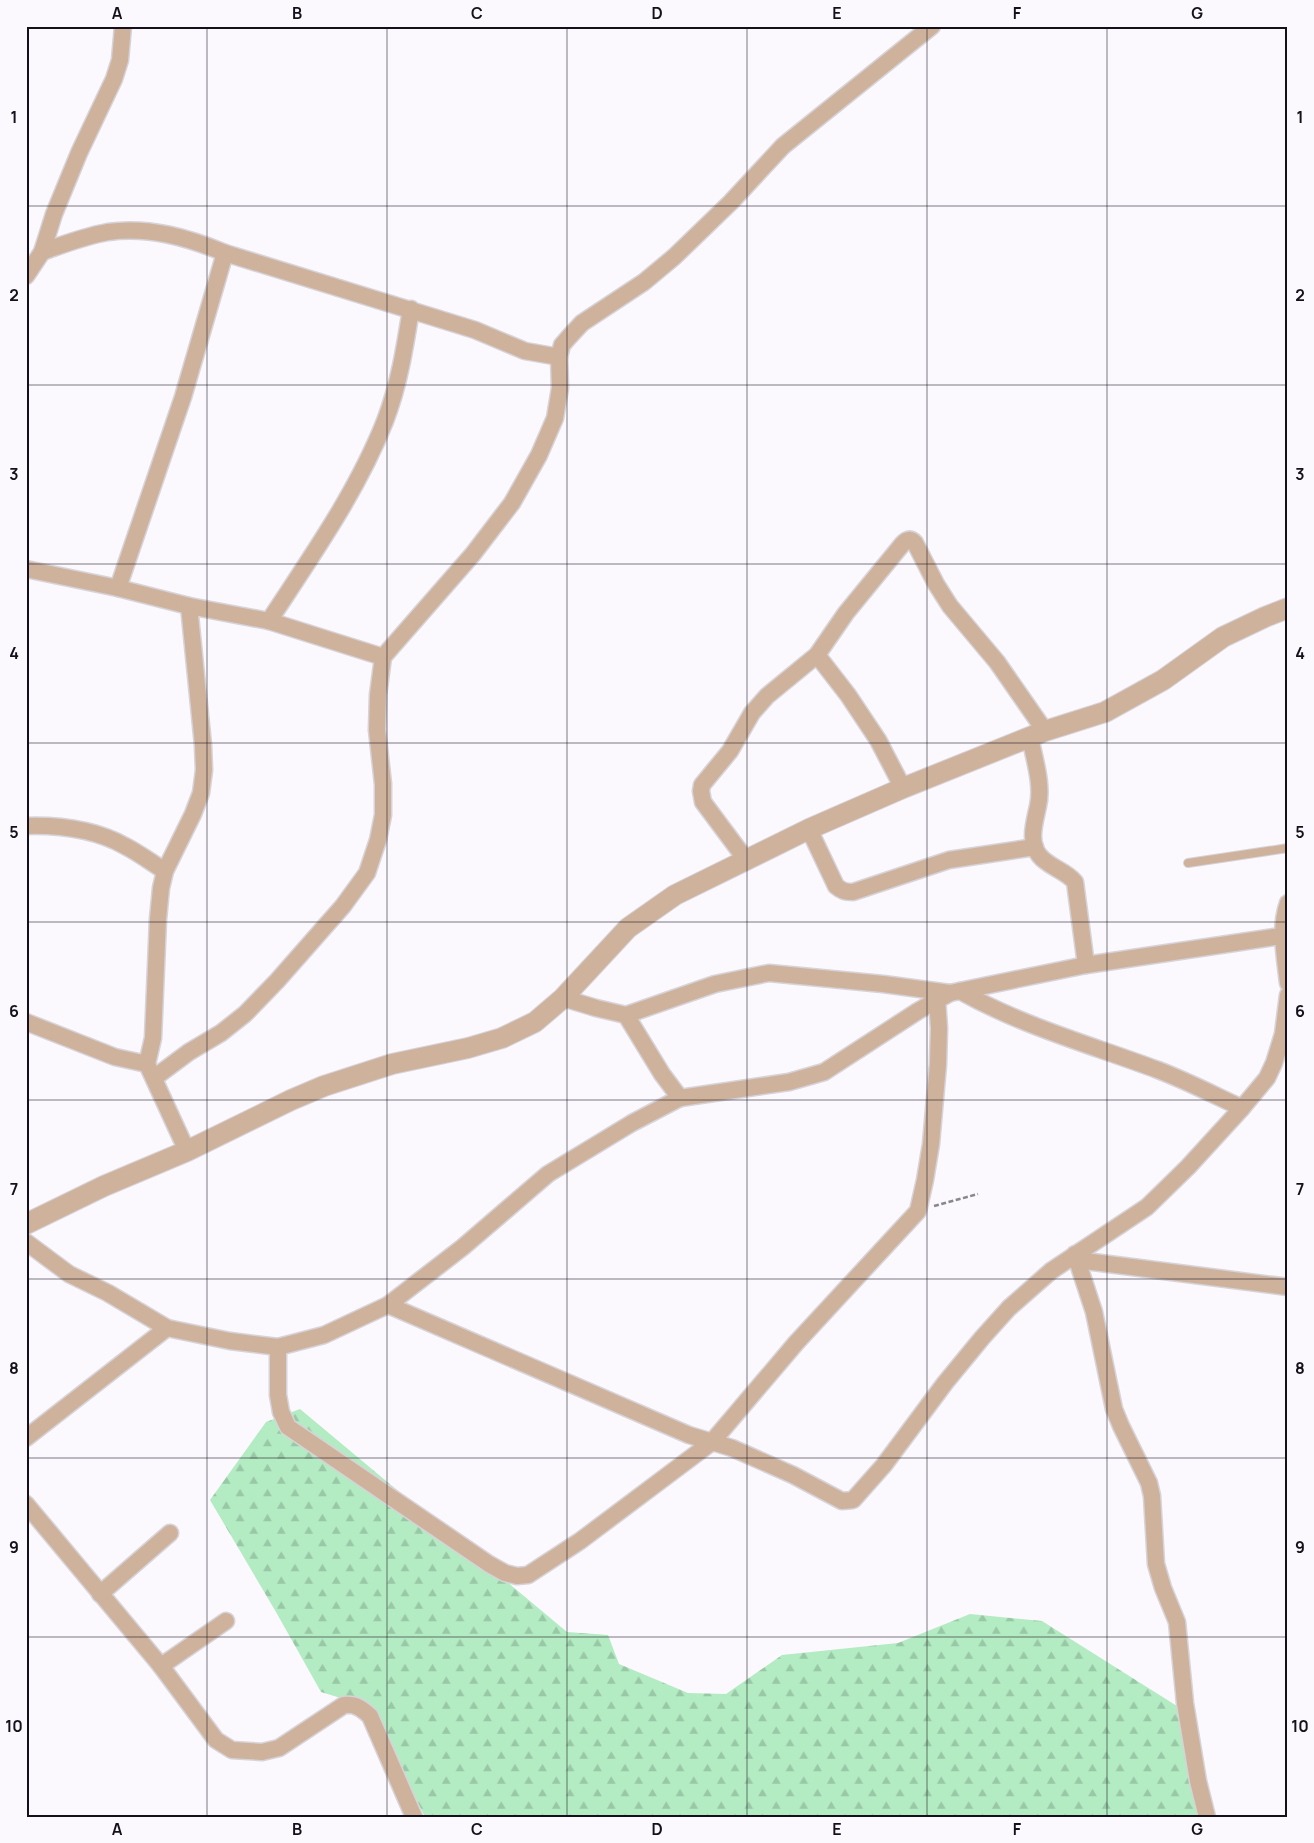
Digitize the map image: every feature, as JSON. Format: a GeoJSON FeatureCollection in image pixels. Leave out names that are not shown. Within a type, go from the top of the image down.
{"type":"FeatureCollection","features":[{"type":"Feature","properties":{"kind":"street"},"geometry":{"type":"LineString","coordinates":[[26,276],[42,252],[54,214],[79,153],[114,79],[120,60],[123,26]]}},
{"type":"Feature","properties":{"kind":"street"},"geometry":{"type":"LineString","coordinates":[[26,1022],[151,1071],[190,1052],[220,1033],[245,1014],[277,982],[343,906],[366,873],[378,840],[383,815],[383,784],[377,730],[378,694],[383,657],[473,554],[512,503],[540,455],[555,418],[560,388],[559,357],[562,346],[582,323],[644,282],[674,257],[731,202],[783,146],[932,26]]}},
{"type":"Feature","properties":{"kind":"street"},"geometry":{"type":"LineString","coordinates":[[42,252],[80,239],[110,232],[160,233],[192,240],[225,253],[475,330],[525,351],[559,357]]}},
{"type":"Feature","properties":{"kind":"street"},"geometry":{"type":"LineString","coordinates":[[118,588],[183,398],[225,253]]}},
{"type":"Feature","properties":{"kind":"street"},"geometry":{"type":"LineString","coordinates":[[268,621],[328,530],[366,467],[386,419],[402,364],[411,310]]}},
{"type":"Feature","properties":{"kind":"street"},"geometry":{"type":"LineString","coordinates":[[746,860],[703,802],[702,785],[730,751],[752,713],[767,696],[817,655],[846,613],[884,565],[905,542],[912,540],[916,543],[936,584],[950,606],[996,662],[1038,734],[1040,795],[1039,806],[1034,819],[1035,847],[1044,860],[1067,874],[1075,882],[1086,965]]}},
{"type":"Feature","properties":{"kind":"street"},"geometry":{"type":"LineString","coordinates":[[26,569],[118,588],[189,606],[268,621],[383,657]]}},
{"type":"Feature","properties":{"kind":"street"},"geometry":{"type":"LineString","coordinates":[[187,1150],[151,1071],[158,919],[165,871],[193,814],[201,793],[204,770],[189,606]]}},
{"type":"Feature","properties":{"kind":"street"},"geometry":{"type":"LineString","coordinates":[[26,1224],[104,1186],[187,1150],[324,1086],[392,1064],[468,1048],[502,1038],[535,1022],[563,998],[628,928],[675,895],[719,872],[903,788],[1038,734],[1105,712],[1163,680],[1223,637],[1288,608]]}},
{"type":"Feature","properties":{"kind":"street"},"geometry":{"type":"LineString","coordinates":[[817,655],[848,695],[878,740],[903,788]]}},
{"type":"Feature","properties":{"kind":"street"},"geometry":{"type":"LineString","coordinates":[[26,826],[64,828],[106,837],[126,846],[165,871]]}},
{"type":"Feature","properties":{"kind":"street"},"geometry":{"type":"LineString","coordinates":[[809,830],[836,886],[841,891],[846,892],[853,892],[948,860],[1035,847]]}},
{"type":"Feature","properties":{"kind":"street"},"geometry":{"type":"LineString","coordinates":[[1288,903],[1285,911],[1288,983]]}},
{"type":"Feature","properties":{"kind":"street"},"geometry":{"type":"LineString","coordinates":[[26,1242],[69,1274],[108,1293],[167,1328],[230,1341],[278,1347],[324,1335],[388,1305],[463,1247],[548,1174],[632,1123],[680,1098],[789,1082],[824,1072],[949,995],[1086,965],[1285,935]]}},
{"type":"Feature","properties":{"kind":"street"},"geometry":{"type":"LineString","coordinates":[[563,998],[626,1015],[715,984],[769,973],[883,984],[949,995],[1000,1012],[1051,1033],[1159,1070],[1242,1108]]}},
{"type":"Feature","properties":{"kind":"street"},"geometry":{"type":"LineString","coordinates":[[278,1347],[278,1394],[281,1412],[288,1427],[489,1564],[505,1573],[517,1576],[528,1575],[580,1541],[712,1442],[796,1344],[918,1211],[931,1144],[939,1028],[949,995]]}},
{"type":"Feature","properties":{"kind":"street"},"geometry":{"type":"LineString","coordinates":[[388,1305],[690,1435],[732,1448],[793,1475],[842,1501],[853,1500],[884,1465],[945,1383],[1009,1308],[1050,1272],[1076,1257],[1146,1207],[1188,1167],[1242,1108],[1267,1078],[1274,1062],[1283,1034],[1288,995]]}},
{"type":"Feature","properties":{"kind":"street"},"geometry":{"type":"LineString","coordinates":[[626,1015],[662,1074],[680,1098]]}},
{"type":"Feature","properties":{"kind":"street"},"geometry":{"type":"LineString","coordinates":[[1076,1257],[1288,1287]]}},
{"type":"Feature","properties":{"kind":"street"},"geometry":{"type":"LineString","coordinates":[[1076,1257],[1094,1312],[1114,1409],[1149,1482],[1152,1496],[1153,1542],[1156,1564],[1177,1622],[1185,1703],[1198,1781],[1207,1817]]}},
{"type":"Feature","properties":{"kind":"street"},"geometry":{"type":"LineString","coordinates":[[26,1438],[167,1328]]}},
{"type":"Feature","properties":{"kind":"street"},"geometry":{"type":"LineString","coordinates":[[26,1504],[161,1666],[216,1740],[232,1750],[262,1752],[279,1748],[344,1705],[354,1704],[370,1716],[414,1817]]}},
{"type":"Feature","properties":{"kind":"street"},"geometry":{"type":"LineString","coordinates":[[100,1594],[170,1532]]}},
{"type":"Feature","properties":{"kind":"street"},"geometry":{"type":"LineString","coordinates":[[161,1666],[226,1621]]}},
{"type":"Feature","properties":{"kind":"lane"},"geometry":{"type":"LineString","coordinates":[[1188,863],[1288,848]]}},
{"type":"Feature","properties":{"kind":"path"},"geometry":{"type":"LineString","coordinates":[[918,1211],[978,1194]]}},
{"type":"Feature","properties":{"kind":"green space"},"geometry":{"type":"Polygon","coordinates":[[[300,1409],[567,1632],[608,1635],[619,1664],[688,1693],[726,1694],[782,1655],[898,1643],[970,1614],[1042,1621],[1188,1713],[1206,1817],[425,1817],[370,1707],[321,1692],[210,1500],[266,1422],[300,1409]]]}}]}
